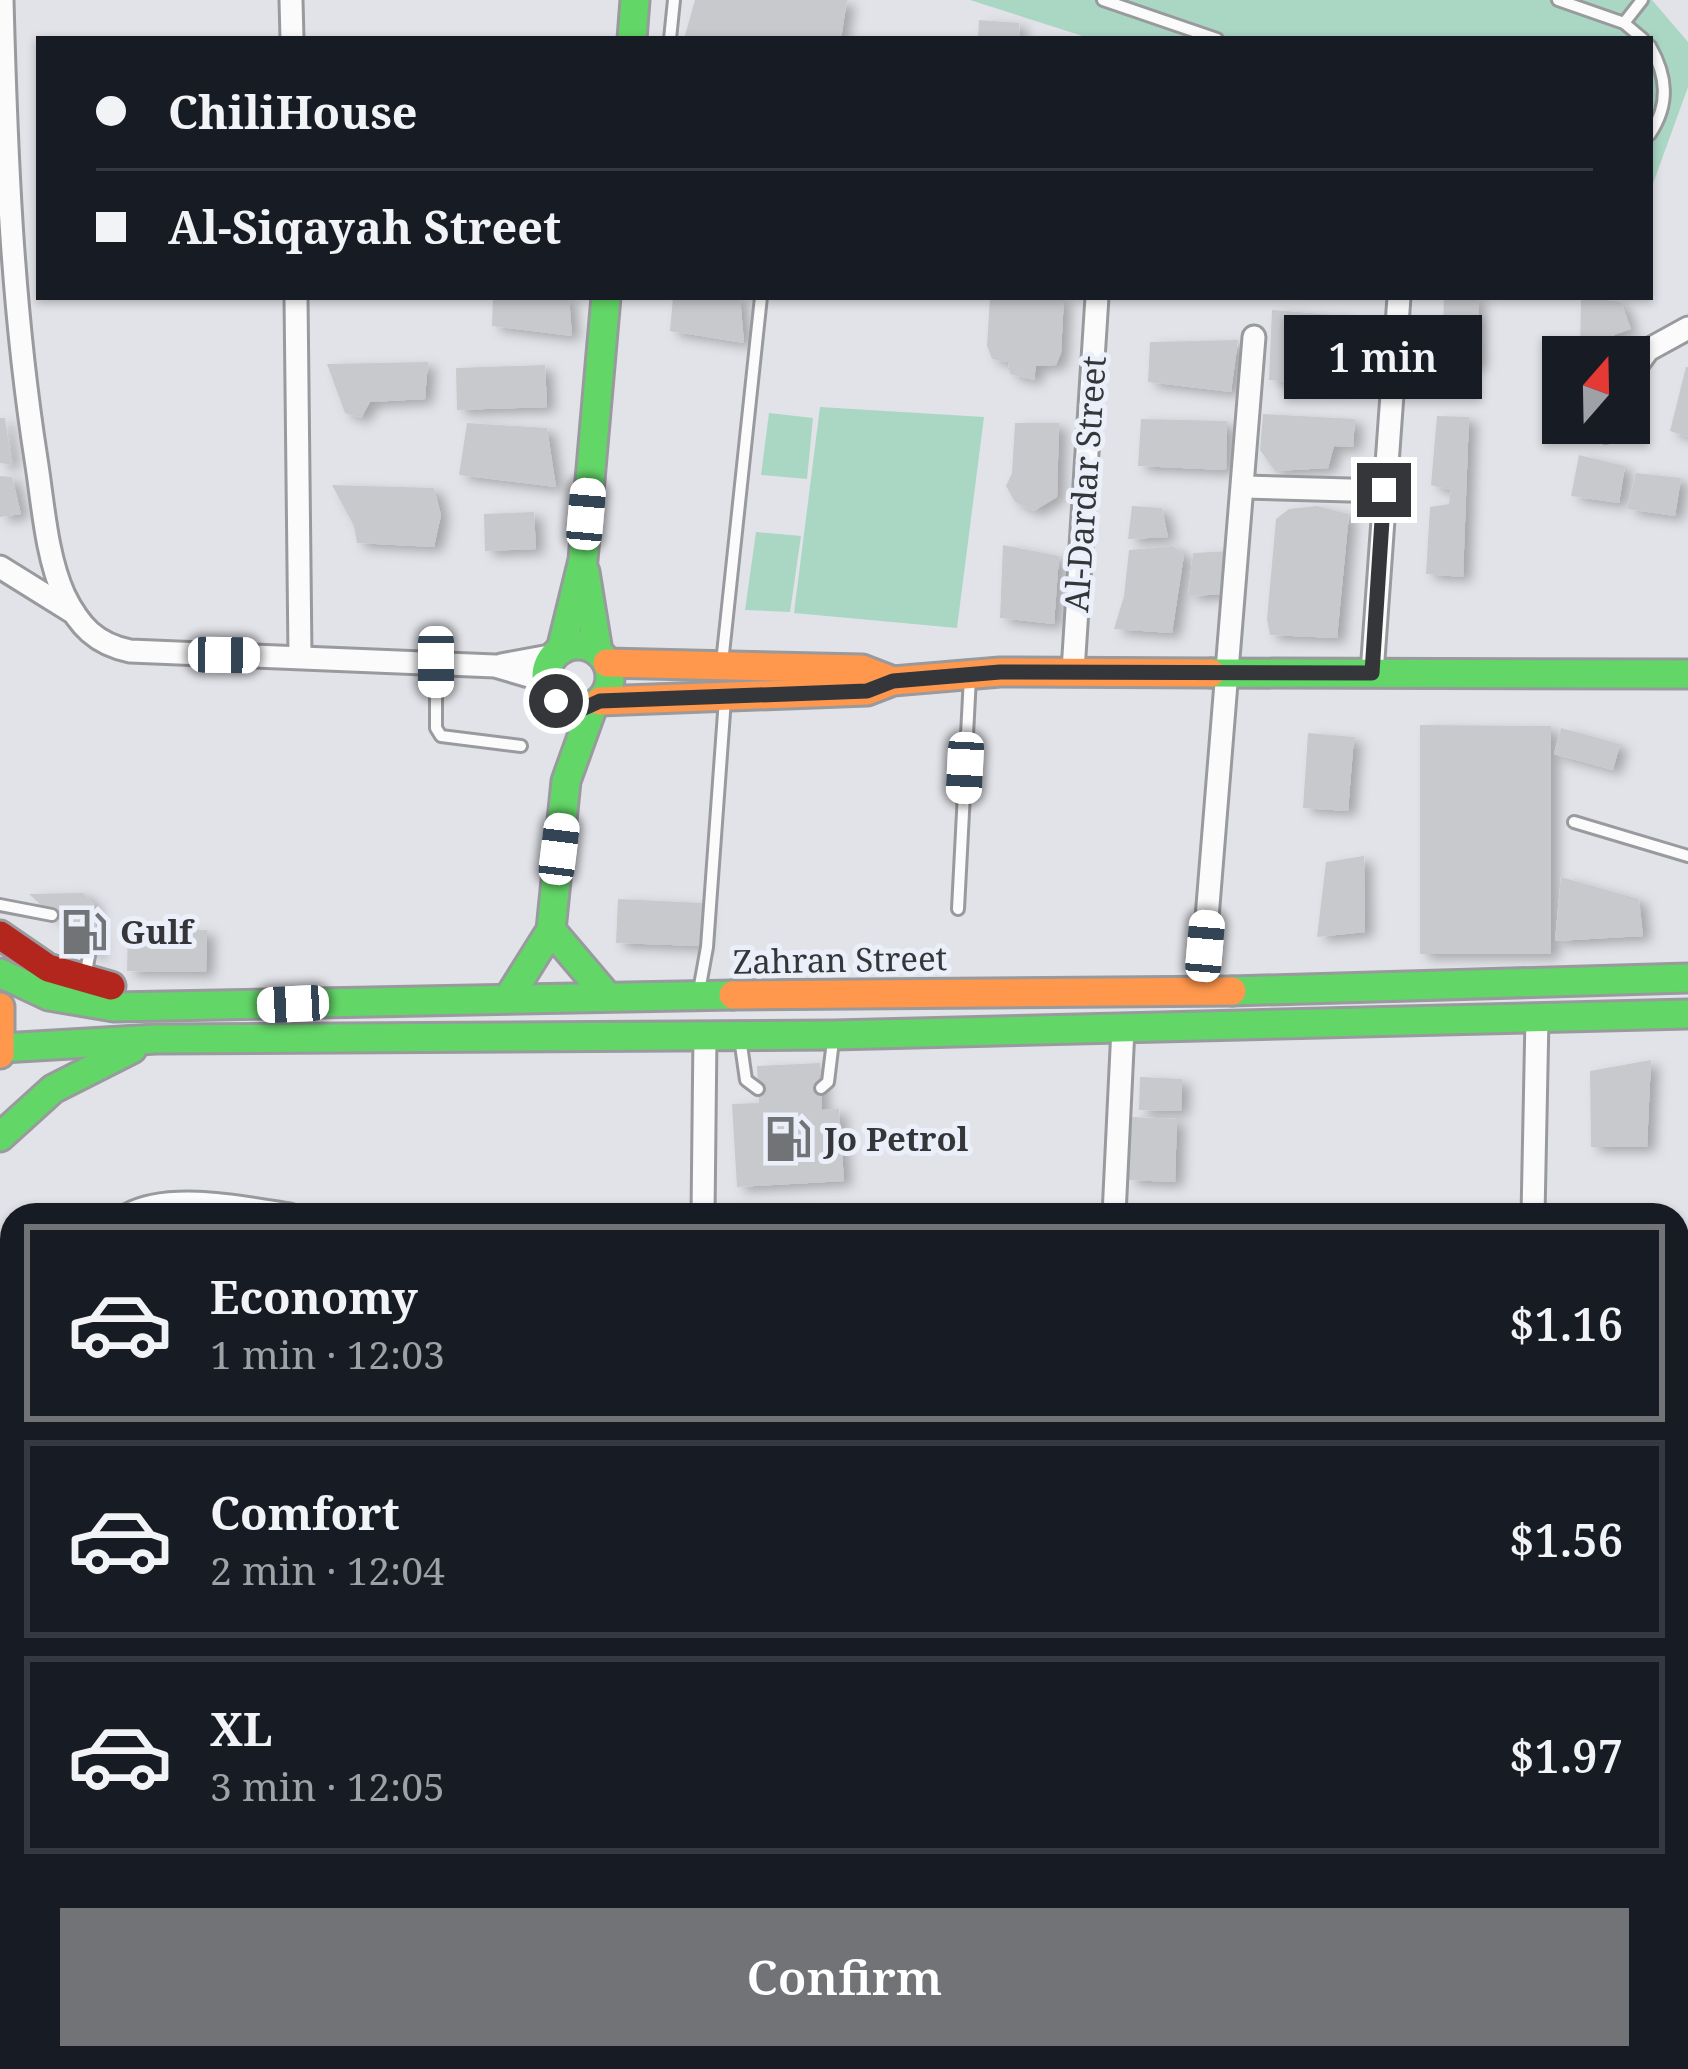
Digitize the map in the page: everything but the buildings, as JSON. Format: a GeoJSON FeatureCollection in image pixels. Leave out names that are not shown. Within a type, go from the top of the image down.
{"type":"FeatureCollection","features":[{"type":"Feature","properties":{"kind":"main road"},"geometry":{"type":"LineString","coordinates":[[632,36],[635,0]]}},
{"type":"Feature","properties":{"kind":"main road"},"geometry":{"type":"LineString","coordinates":[[509,998],[551,929],[566,781],[552,669],[583,560],[605,300]]}},
{"type":"Feature","properties":{"kind":"main road"},"geometry":{"type":"LineString","coordinates":[[566,781],[596,704],[610,683],[583,560]]}},
{"type":"Feature","properties":{"kind":"main road"},"geometry":{"type":"LineString","coordinates":[[552,669],[580,645],[603,657],[722,667],[862,670],[893,681]]}},
{"type":"Feature","properties":{"kind":"main road"},"geometry":{"type":"LineString","coordinates":[[552,669],[567,708],[867,691],[893,681],[970,674],[1228,670],[1688,674]]}},
{"type":"Feature","properties":{"kind":"main road"},"geometry":{"type":"LineString","coordinates":[[551,929],[608,997]]}},
{"type":"Feature","properties":{"kind":"main road"},"geometry":{"type":"LineString","coordinates":[[0,935],[48,968],[84,981],[255,1006]]}},
{"type":"Feature","properties":{"kind":"main road","name":"Zahran Street"},"geometry":{"type":"LineString","coordinates":[[0,973],[50,996],[83,1004],[255,1006],[509,998],[1201,992],[1688,978]]}},
{"type":"Feature","properties":{"kind":"main road"},"geometry":{"type":"LineString","coordinates":[[0,1007],[0,1050],[155,1039],[834,1035],[1688,1014]]}},
{"type":"Feature","properties":{"kind":"main road"},"geometry":{"type":"LineString","coordinates":[[0,1137],[26,1109],[66,1080],[155,1039]]}},
{"type":"Feature","properties":{"kind":"street"},"geometry":{"type":"LineString","coordinates":[[2,0],[2,114],[14,290],[55,563],[74,613],[100,643],[130,652],[552,669]]}},
{"type":"Feature","properties":{"kind":"street"},"geometry":{"type":"LineString","coordinates":[[291,0],[292,36]]}},
{"type":"Feature","properties":{"kind":"street"},"geometry":{"type":"LineString","coordinates":[[296,300],[299,656]]}},
{"type":"Feature","properties":{"kind":"street","name":"Al-Dardar Street"},"geometry":{"type":"LineString","coordinates":[[1073,671],[1097,300]]}},
{"type":"Feature","properties":{"kind":"street"},"geometry":{"type":"LineString","coordinates":[[1372,673],[1399,300]]}},
{"type":"Feature","properties":{"kind":"street"},"geometry":{"type":"LineString","coordinates":[[1650,349],[1688,328]]}},
{"type":"Feature","properties":{"kind":"street"},"geometry":{"type":"LineString","coordinates":[[1201,992],[1254,337]]}},
{"type":"Feature","properties":{"kind":"street"},"geometry":{"type":"LineString","coordinates":[[1245,487],[1384,490]]}},
{"type":"Feature","properties":{"kind":"street"},"geometry":{"type":"LineString","coordinates":[[0,567],[74,613]]}},
{"type":"Feature","properties":{"kind":"street"},"geometry":{"type":"LineString","coordinates":[[1531,1203],[1537,1018]]}},
{"type":"Feature","properties":{"kind":"street"},"geometry":{"type":"LineString","coordinates":[[1115,1203],[1123,1028]]}},
{"type":"Feature","properties":{"kind":"street"},"geometry":{"type":"LineString","coordinates":[[703,1203],[705,1035]]}},
{"type":"Feature","properties":{"kind":"lane"},"geometry":{"type":"LineString","coordinates":[[670,36],[674,0]]}},
{"type":"Feature","properties":{"kind":"lane"},"geometry":{"type":"LineString","coordinates":[[1103,0],[1208,36]]}},
{"type":"Feature","properties":{"kind":"lane"},"geometry":{"type":"LineString","coordinates":[[1558,0],[1624,23],[1639,36]]}},
{"type":"Feature","properties":{"kind":"lane"},"geometry":{"type":"LineString","coordinates":[[1624,23],[1642,0]]}},
{"type":"Feature","properties":{"kind":"lane"},"geometry":{"type":"LineString","coordinates":[[1653,53],[1665,82],[1653,128]]}},
{"type":"Feature","properties":{"kind":"lane"},"geometry":{"type":"LineString","coordinates":[[722,667],[761,300]]}},
{"type":"Feature","properties":{"kind":"lane"},"geometry":{"type":"LineString","coordinates":[[436,662],[436,728],[441,736],[521,746]]}},
{"type":"Feature","properties":{"kind":"lane"},"geometry":{"type":"LineString","coordinates":[[958,909],[970,674]]}},
{"type":"Feature","properties":{"kind":"lane"},"geometry":{"type":"LineString","coordinates":[[698,998],[726,696]]}},
{"type":"Feature","properties":{"kind":"lane"},"geometry":{"type":"LineString","coordinates":[[1574,822],[1688,856]]}},
{"type":"Feature","properties":{"kind":"lane"},"geometry":{"type":"LineString","coordinates":[[0,905],[52,915]]}},
{"type":"Feature","properties":{"kind":"lane"},"geometry":{"type":"LineString","coordinates":[[84,981],[90,950]]}},
{"type":"Feature","properties":{"kind":"lane"},"geometry":{"type":"LineString","coordinates":[[739,1035],[746,1080],[758,1089]]}},
{"type":"Feature","properties":{"kind":"lane"},"geometry":{"type":"LineString","coordinates":[[821,1088],[828,1082],[834,1035]]}},
{"type":"Feature","properties":{"kind":"green space"},"geometry":{"type":"Polygon","coordinates":[[[970,0],[1652,0],[1688,42],[1688,87],[1653,184],[1653,36],[1083,36],[970,0]]]}},
{"type":"Feature","properties":{"kind":"green space"},"geometry":{"type":"Polygon","coordinates":[[[820,407],[984,417],[957,628],[794,613],[820,407]]]}},
{"type":"Feature","properties":{"kind":"green space"},"geometry":{"type":"Polygon","coordinates":[[[769,413],[813,418],[807,479],[761,475],[769,413]]]}},
{"type":"Feature","properties":{"kind":"green space"},"geometry":{"type":"Polygon","coordinates":[[[756,532],[801,536],[790,612],[745,610],[756,532]]]}},
{"type":"Feature","properties":{"kind":"traffic: fast"},"geometry":{"type":"LineString","coordinates":[[632,36],[635,0]]}},
{"type":"Feature","properties":{"kind":"traffic: fast"},"geometry":{"type":"LineString","coordinates":[[561,650],[583,560],[606,300]]}},
{"type":"Feature","properties":{"kind":"traffic: fast"},"geometry":{"type":"LineString","coordinates":[[585,572],[598,652]]}},
{"type":"Feature","properties":{"kind":"traffic: fast"},"geometry":{"type":"LineString","coordinates":[[578,645],[601,654],[610,677],[601,700],[578,709],[555,700],[546,677],[555,654],[578,645]]}},
{"type":"Feature","properties":{"kind":"traffic: fast"},"geometry":{"type":"LineString","coordinates":[[1211,673],[1688,674]]}},
{"type":"Feature","properties":{"kind":"traffic: fast"},"geometry":{"type":"LineString","coordinates":[[509,997],[551,930],[566,781],[593,706]]}},
{"type":"Feature","properties":{"kind":"traffic: fast"},"geometry":{"type":"LineString","coordinates":[[551,930],[607,996]]}},
{"type":"Feature","properties":{"kind":"traffic: fast"},"geometry":{"type":"LineString","coordinates":[[0,973],[49,996],[114,1007],[733,995]]}},
{"type":"Feature","properties":{"kind":"traffic: fast"},"geometry":{"type":"LineString","coordinates":[[1232,991],[1688,978]]}},
{"type":"Feature","properties":{"kind":"traffic: fast"},"geometry":{"type":"LineString","coordinates":[[2,1048],[156,1039],[834,1035],[1688,1014]]}},
{"type":"Feature","properties":{"kind":"traffic: fast"},"geometry":{"type":"LineString","coordinates":[[0,1137],[53,1089],[132,1049]]}},
{"type":"Feature","properties":{"kind":"traffic: slow"},"geometry":{"type":"LineString","coordinates":[[607,663],[862,669],[893,681]]}},
{"type":"Feature","properties":{"kind":"traffic: slow"},"geometry":{"type":"LineString","coordinates":[[600,701],[867,691],[893,681],[1000,672],[1211,673]]}},
{"type":"Feature","properties":{"kind":"traffic: slow"},"geometry":{"type":"LineString","coordinates":[[733,995],[1232,991]]}},
{"type":"Feature","properties":{"kind":"traffic: slow"},"geometry":{"type":"LineString","coordinates":[[0,1007],[0,1054]]}},
{"type":"Feature","properties":{"kind":"traffic: jam"},"geometry":{"type":"LineString","coordinates":[[0,935],[48,968],[111,986]]}},
{"type":"Feature","properties":{"kind":"place","name":"Gulf"},"geometry":{"type":"Point","coordinates":[84,932]}},
{"type":"Feature","properties":{"kind":"place","name":"Jo Petrol"},"geometry":{"type":"Point","coordinates":[788,1139]}},
{"type":"Feature","properties":{"kind":"route"},"geometry":{"type":"LineString","coordinates":[[556,701],[580,710],[600,701],[867,691],[893,681],[1000,672],[1372,673],[1384,490]]}}]}
